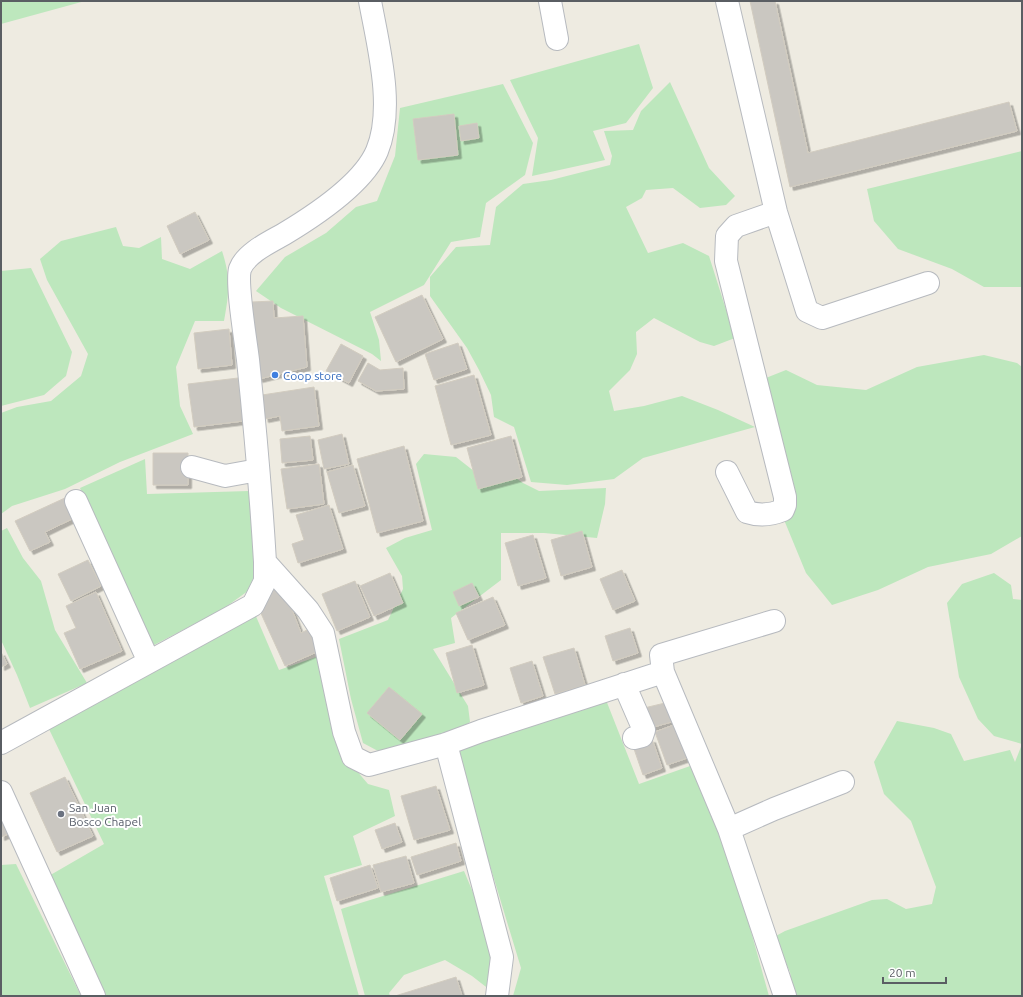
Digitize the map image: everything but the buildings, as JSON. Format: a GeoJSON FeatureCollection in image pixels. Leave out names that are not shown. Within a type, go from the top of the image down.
{"type":"FeatureCollection","features":[{"type":"Feature","properties":{"kind":"street"},"geometry":{"type":"LineString","coordinates":[[1,743],[253,605],[265,581],[258,470],[240,288],[240,269],[252,253],[308,220],[360,178],[377,151],[385,120],[383,76],[370,1]]}},
{"type":"Feature","properties":{"kind":"street"},"geometry":{"type":"LineString","coordinates":[[550,1],[557,39]]}},
{"type":"Feature","properties":{"kind":"street"},"geometry":{"type":"LineString","coordinates":[[727,1],[776,212],[807,312],[822,318],[928,282]]}},
{"type":"Feature","properties":{"kind":"street"},"geometry":{"type":"LineString","coordinates":[[728,472],[747,512],[756,515],[774,514],[783,510],[785,505],[785,497],[726,261],[727,236],[736,226],[776,212]]}},
{"type":"Feature","properties":{"kind":"street"},"geometry":{"type":"LineString","coordinates":[[192,467],[225,476],[258,470]]}},
{"type":"Feature","properties":{"kind":"street"},"geometry":{"type":"LineString","coordinates":[[76,501],[150,662]]}},
{"type":"Feature","properties":{"kind":"street"},"geometry":{"type":"LineString","coordinates":[[265,562],[308,610],[323,633],[344,732],[353,757],[369,765],[446,744],[663,672]]}},
{"type":"Feature","properties":{"kind":"street"},"geometry":{"type":"LineString","coordinates":[[774,621],[661,655],[663,672],[728,830],[785,996]]}},
{"type":"Feature","properties":{"kind":"street"},"geometry":{"type":"LineString","coordinates":[[624,684],[644,730],[642,736],[634,738]]}},
{"type":"Feature","properties":{"kind":"street"},"geometry":{"type":"LineString","coordinates":[[446,744],[502,957],[497,996]]}},
{"type":"Feature","properties":{"kind":"street"},"geometry":{"type":"LineString","coordinates":[[728,830],[774,809],[843,782]]}},
{"type":"Feature","properties":{"kind":"street"},"geometry":{"type":"LineString","coordinates":[[1,792],[94,996]]}},
{"type":"Feature","properties":{"kind":"green space"},"geometry":{"type":"Polygon","coordinates":[[[1,1],[85,1],[1,24],[1,1]]]}},
{"type":"Feature","properties":{"kind":"green space"},"geometry":{"type":"Polygon","coordinates":[[[639,44],[653,88],[626,123],[593,131],[605,160],[532,176],[538,138],[510,80],[639,44]]]}},
{"type":"Feature","properties":{"kind":"green space"},"geometry":{"type":"Polygon","coordinates":[[[670,82],[709,168],[735,196],[726,205],[700,208],[673,188],[646,190],[642,198],[626,207],[648,253],[683,243],[709,256],[735,338],[714,346],[700,342],[654,318],[636,332],[637,354],[630,370],[609,391],[614,411],[644,406],[682,396],[755,427],[643,458],[614,479],[567,485],[531,482],[514,427],[494,417],[491,395],[479,370],[467,348],[430,296],[430,277],[456,247],[490,245],[496,207],[523,184],[551,180],[610,165],[612,156],[604,131],[633,130],[641,111],[670,82]]]}},
{"type":"Feature","properties":{"kind":"green space"},"geometry":{"type":"Polygon","coordinates":[[[503,84],[533,143],[525,175],[486,203],[480,237],[451,242],[424,285],[370,312],[379,340],[381,361],[372,354],[281,308],[256,291],[285,257],[326,233],[356,207],[377,201],[395,156],[400,108],[503,84]]]}},
{"type":"Feature","properties":{"kind":"green space"},"geometry":{"type":"Polygon","coordinates":[[[1022,151],[1022,287],[984,287],[952,269],[898,249],[874,221],[867,189],[1022,151]]]}},
{"type":"Feature","properties":{"kind":"green space"},"geometry":{"type":"Polygon","coordinates":[[[116,227],[123,246],[139,248],[161,237],[162,259],[190,269],[222,251],[228,278],[227,302],[224,321],[195,321],[176,367],[180,406],[193,434],[120,462],[65,489],[12,506],[1,514],[1,413],[17,407],[51,401],[81,376],[88,354],[47,280],[40,259],[61,241],[116,227]]]}},
{"type":"Feature","properties":{"kind":"green space"},"geometry":{"type":"Polygon","coordinates":[[[31,268],[72,352],[66,376],[44,395],[1,406],[1,271],[31,268]]]}},
{"type":"Feature","properties":{"kind":"green space"},"geometry":{"type":"Polygon","coordinates":[[[984,355],[1017,363],[1022,367],[1022,536],[991,554],[928,567],[878,590],[832,605],[806,573],[775,498],[756,382],[786,370],[817,385],[866,390],[917,367],[984,355]]]}},
{"type":"Feature","properties":{"kind":"green space"},"geometry":{"type":"Polygon","coordinates":[[[424,454],[456,457],[484,479],[506,471],[523,483],[539,491],[606,488],[605,504],[597,538],[544,533],[501,533],[501,580],[451,618],[455,643],[433,649],[468,706],[470,722],[448,736],[378,751],[363,743],[351,699],[339,639],[388,620],[403,589],[402,576],[386,548],[405,538],[432,530],[416,464],[424,454]]]}},
{"type":"Feature","properties":{"kind":"green space"},"geometry":{"type":"Polygon","coordinates":[[[145,459],[147,494],[249,491],[255,562],[252,588],[223,609],[154,645],[80,488],[145,459]]]}},
{"type":"Feature","properties":{"kind":"green space"},"geometry":{"type":"Polygon","coordinates":[[[7,528],[23,558],[41,581],[55,630],[87,683],[30,708],[1,640],[1,531],[7,528]]]}},
{"type":"Feature","properties":{"kind":"green space"},"geometry":{"type":"Polygon","coordinates":[[[994,573],[1011,585],[1013,599],[1022,600],[1022,744],[994,736],[978,719],[959,677],[947,603],[962,584],[994,573]]]}},
{"type":"Feature","properties":{"kind":"green space"},"geometry":{"type":"Polygon","coordinates":[[[255,614],[279,670],[322,655],[345,757],[368,784],[389,790],[395,816],[353,836],[362,865],[324,876],[359,996],[102,996],[47,877],[104,844],[48,727],[255,614]]]}},
{"type":"Feature","properties":{"kind":"green space"},"geometry":{"type":"Polygon","coordinates":[[[606,700],[639,784],[693,765],[740,892],[769,996],[513,996],[521,968],[462,773],[458,750],[606,700]]]}},
{"type":"Feature","properties":{"kind":"green space"},"geometry":{"type":"Polygon","coordinates":[[[897,721],[934,728],[951,734],[964,761],[1010,750],[1015,762],[1022,744],[1022,996],[794,996],[790,972],[774,937],[785,931],[872,900],[887,899],[906,909],[932,904],[936,887],[911,821],[884,794],[874,762],[897,721]]]}},
{"type":"Feature","properties":{"kind":"green space"},"geometry":{"type":"Polygon","coordinates":[[[16,864],[81,996],[1,996],[1,865],[16,864]]]}},
{"type":"Feature","properties":{"kind":"green space"},"geometry":{"type":"Polygon","coordinates":[[[464,871],[477,902],[493,958],[490,990],[472,976],[445,960],[404,975],[389,993],[390,996],[365,996],[341,909],[464,871]]]}},
{"type":"Feature","properties":{"kind":"place","name":"Coop store"},"geometry":{"type":"Point","coordinates":[275,375]}},
{"type":"Feature","properties":{"kind":"place","name":"San Juan Bosco Chapel"},"geometry":{"type":"Point","coordinates":[61,814]}}]}
